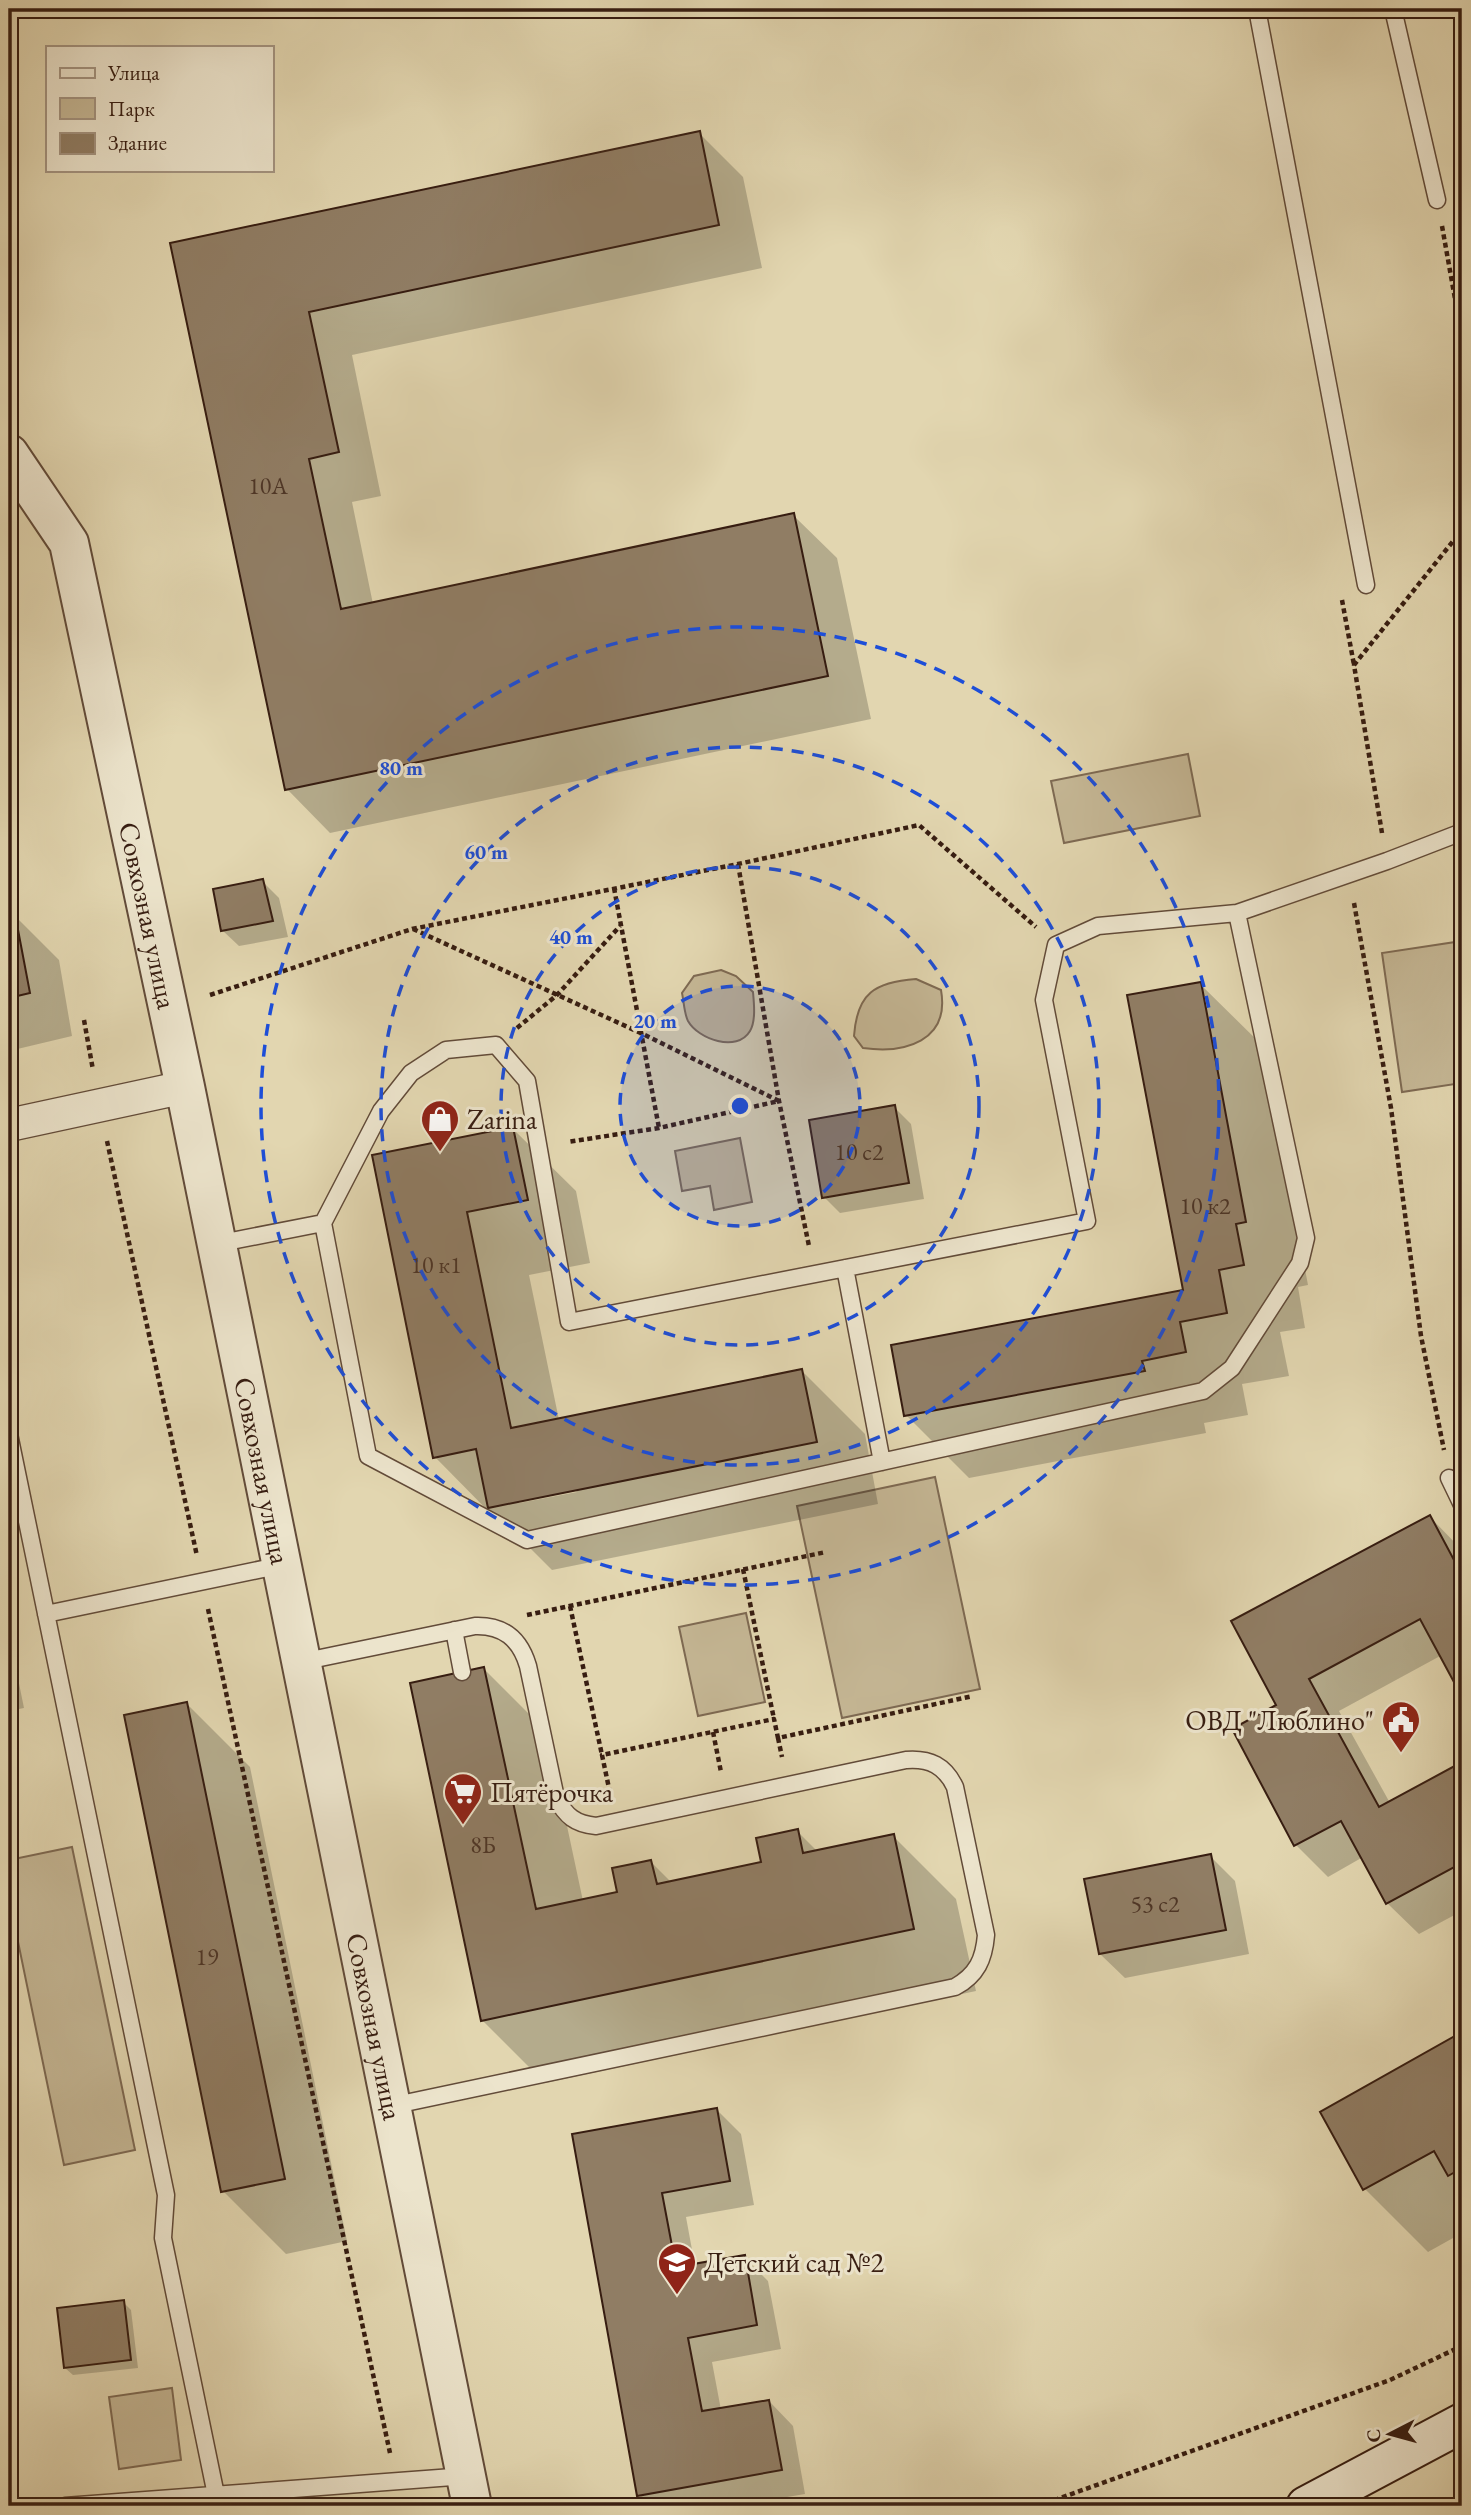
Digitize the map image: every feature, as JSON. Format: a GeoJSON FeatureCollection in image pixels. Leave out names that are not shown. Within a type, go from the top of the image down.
{"type":"FeatureCollection","features":[{"type":"Feature","properties":{"kind":"street","name":"Совхозная улица"},"geometry":{"type":"LineString","coordinates":[[9,454],[69,543],[185,1087],[469,2491]]}},
{"type":"Feature","properties":{"kind":"street"},"geometry":{"type":"LineString","coordinates":[[9,1125],[185,1087]]}},
{"type":"Feature","properties":{"kind":"street"},"geometry":{"type":"LineString","coordinates":[[1306,2506],[1462,2423]]}},
{"type":"Feature","properties":{"kind":"lane"},"geometry":{"type":"LineString","coordinates":[[1257,9],[1366,585]]}},
{"type":"Feature","properties":{"kind":"lane"},"geometry":{"type":"LineString","coordinates":[[1393,9],[1437,200]]}},
{"type":"Feature","properties":{"kind":"lane"},"geometry":{"type":"LineString","coordinates":[[1237,913],[1306,1238],[1300,1263],[1232,1368],[1203,1391],[527,1540],[368,1456],[323,1223],[380,1111],[411,1073],[446,1050],[496,1045],[527,1081],[569,1322],[1087,1221],[1044,1000],[1056,945],[1098,926],[1237,913],[1462,832]]}},
{"type":"Feature","properties":{"kind":"lane"},"geometry":{"type":"LineString","coordinates":[[216,1244],[323,1223]]}},
{"type":"Feature","properties":{"kind":"lane"},"geometry":{"type":"LineString","coordinates":[[845,1268],[882,1462]]}},
{"type":"Feature","properties":{"kind":"lane"},"geometry":{"type":"LineString","coordinates":[[9,1434],[166,2195],[163,2238],[216,2495]]}},
{"type":"Feature","properties":{"kind":"lane"},"geometry":{"type":"LineString","coordinates":[[1450,1478],[1462,1505]]}},
{"type":"Feature","properties":{"kind":"lane"},"geometry":{"type":"LineString","coordinates":[[46,1614],[282,1565]]}},
{"type":"Feature","properties":{"kind":"lane"},"geometry":{"type":"LineString","coordinates":[[301,1662],[475,1626],[487,1625],[507,1633],[524,1652],[556,1798],[564,1813],[582,1824],[596,1826],[906,1760],[932,1762],[942,1768],[955,1787],[986,1935],[985,1952],[978,1968],[971,1977],[955,1987],[391,2106]]}},
{"type":"Feature","properties":{"kind":"lane"},"geometry":{"type":"LineString","coordinates":[[454,1630],[462,1672]]}},
{"type":"Feature","properties":{"kind":"lane"},"geometry":{"type":"LineString","coordinates":[[65,2506],[396,2482],[469,2491]]}},
{"type":"Feature","properties":{"kind":"path"},"geometry":{"type":"LineString","coordinates":[[1437,200],[1462,338]]}},
{"type":"Feature","properties":{"kind":"path"},"geometry":{"type":"LineString","coordinates":[[1387,861],[1354,665],[1462,530]]}},
{"type":"Feature","properties":{"kind":"path"},"geometry":{"type":"LineString","coordinates":[[210,995],[412,929],[919,825],[1056,945]]}},
{"type":"Feature","properties":{"kind":"path"},"geometry":{"type":"LineString","coordinates":[[738,864],[779,1101],[814,1274]]}},
{"type":"Feature","properties":{"kind":"path"},"geometry":{"type":"LineString","coordinates":[[1349,874],[1391,1108],[1421,1336],[1450,1478]]}},
{"type":"Feature","properties":{"kind":"path"},"geometry":{"type":"LineString","coordinates":[[614,888],[659,1128]]}},
{"type":"Feature","properties":{"kind":"path"},"geometry":{"type":"LineString","coordinates":[[496,1045],[556,995],[621,926]]}},
{"type":"Feature","properties":{"kind":"path"},"geometry":{"type":"LineString","coordinates":[[412,929],[643,1034],[779,1101]]}},
{"type":"Feature","properties":{"kind":"path"},"geometry":{"type":"LineString","coordinates":[[83,1020],[396,2482]]}},
{"type":"Feature","properties":{"kind":"path"},"geometry":{"type":"LineString","coordinates":[[538,1146],[659,1128],[779,1101]]}},
{"type":"Feature","properties":{"kind":"path"},"geometry":{"type":"LineString","coordinates":[[475,1626],[826,1552]]}},
{"type":"Feature","properties":{"kind":"path"},"geometry":{"type":"LineString","coordinates":[[743,1569],[778,1738],[973,1696]]}},
{"type":"Feature","properties":{"kind":"path"},"geometry":{"type":"LineString","coordinates":[[570,1606],[616,1822]]}},
{"type":"Feature","properties":{"kind":"path"},"geometry":{"type":"LineString","coordinates":[[602,1755],[774,1719]]}},
{"type":"Feature","properties":{"kind":"path"},"geometry":{"type":"LineString","coordinates":[[713,1732],[727,1799]]}},
{"type":"Feature","properties":{"kind":"path"},"geometry":{"type":"LineString","coordinates":[[1038,2506],[1390,2380],[1462,2346]]}},
{"type":"Feature","properties":{"kind":"green space"},"geometry":{"type":"Polygon","coordinates":[[[1188,754],[1200,816],[1064,843],[1051,781],[1188,754]]]}},
{"type":"Feature","properties":{"kind":"green space"},"geometry":{"type":"Polygon","coordinates":[[[1462,941],[1462,1083],[1402,1092],[1382,953],[1462,941]]]}},
{"type":"Feature","properties":{"kind":"green space"},"geometry":{"type":"Polygon","coordinates":[[[721,970],[736,976],[753,992],[752,1027],[744,1038],[736,1041],[718,1041],[700,1033],[688,1021],[685,1011],[682,993],[694,976],[721,970]]]}},
{"type":"Feature","properties":{"kind":"green space"},"geometry":{"type":"Polygon","coordinates":[[[916,979],[941,990],[939,1021],[931,1032],[909,1046],[894,1049],[863,1048],[854,1036],[859,1009],[864,1000],[879,987],[916,979]]]}},
{"type":"Feature","properties":{"kind":"green space"},"geometry":{"type":"Polygon","coordinates":[[[740,1138],[752,1202],[714,1210],[710,1186],[682,1191],[675,1151],[740,1138]]]}},
{"type":"Feature","properties":{"kind":"green space"},"geometry":{"type":"Polygon","coordinates":[[[935,1477],[980,1689],[842,1718],[797,1506],[935,1477]]]}},
{"type":"Feature","properties":{"kind":"green space"},"geometry":{"type":"Polygon","coordinates":[[[746,1613],[765,1702],[698,1716],[679,1627],[746,1613]]]}},
{"type":"Feature","properties":{"kind":"green space"},"geometry":{"type":"Polygon","coordinates":[[[72,1847],[135,2150],[64,2165],[9,1898],[9,1860],[72,1847]]]}},
{"type":"Feature","properties":{"kind":"green space"},"geometry":{"type":"Polygon","coordinates":[[[172,2388],[181,2460],[119,2469],[109,2397],[172,2388]]]}},
{"type":"Feature","properties":{"kind":"building"},"geometry":{"type":"Polygon","coordinates":[[[700,131],[719,225],[309,312],[339,452],[309,459],[341,609],[794,513],[828,676],[285,790],[170,243],[700,131]]]}},
{"type":"Feature","properties":{"kind":"building"},"geometry":{"type":"Polygon","coordinates":[[[263,879],[273,921],[221,931],[213,889],[263,879]]]}},
{"type":"Feature","properties":{"kind":"building"},"geometry":{"type":"Polygon","coordinates":[[[15,914],[30,993],[9,998],[9,916],[15,914]]]}},
{"type":"Feature","properties":{"kind":"building"},"geometry":{"type":"Polygon","coordinates":[[[1201,982],[1246,1222],[1236,1224],[1244,1265],[1219,1270],[1227,1313],[1180,1322],[1186,1352],[1142,1361],[1145,1371],[904,1416],[891,1345],[1183,1290],[1127,995],[1201,982]]]}},
{"type":"Feature","properties":{"kind":"building"},"geometry":{"type":"Polygon","coordinates":[[[895,1105],[909,1183],[822,1198],[809,1120],[895,1105]]]}},
{"type":"Feature","properties":{"kind":"building"},"geometry":{"type":"Polygon","coordinates":[[[513,1127],[528,1200],[467,1212],[511,1428],[802,1369],[817,1442],[488,1508],[476,1449],[433,1458],[372,1155],[513,1127]]]}},
{"type":"Feature","properties":{"kind":"building"},"geometry":{"type":"Polygon","coordinates":[[[1430,1515],[1462,1575],[1462,1697],[1420,1619],[1309,1679],[1379,1807],[1462,1762],[1462,1863],[1386,1904],[1341,1821],[1294,1846],[1232,1729],[1276,1705],[1231,1621],[1430,1515]]]}},
{"type":"Feature","properties":{"kind":"building"},"geometry":{"type":"Polygon","coordinates":[[[9,1660],[17,1701],[9,1703],[9,1660]]]}},
{"type":"Feature","properties":{"kind":"building"},"geometry":{"type":"Polygon","coordinates":[[[484,1667],[536,1909],[617,1892],[612,1868],[651,1860],[657,1884],[761,1862],[756,1838],[798,1829],[803,1853],[894,1834],[914,1929],[481,2021],[410,1683],[484,1667]]]}},
{"type":"Feature","properties":{"kind":"building"},"geometry":{"type":"Polygon","coordinates":[[[187,1702],[285,2179],[221,2192],[124,1715],[187,1702]]]}},
{"type":"Feature","properties":{"kind":"building"},"geometry":{"type":"Polygon","coordinates":[[[1211,1854],[1226,1930],[1099,1954],[1084,1879],[1211,1854]]]}},
{"type":"Feature","properties":{"kind":"building"},"geometry":{"type":"Polygon","coordinates":[[[1462,2032],[1462,2168],[1448,2176],[1434,2151],[1363,2190],[1320,2112],[1462,2032]]]}},
{"type":"Feature","properties":{"kind":"building","name":"Детский сад №2"},"geometry":{"type":"Polygon","coordinates":[[[717,2108],[730,2181],[662,2193],[676,2267],[745,2255],[757,2325],[688,2338],[702,2411],[769,2400],[782,2470],[637,2496],[572,2134],[717,2108]]]}},
{"type":"Feature","properties":{"kind":"building"},"geometry":{"type":"Polygon","coordinates":[[[124,2300],[131,2360],[64,2368],[57,2308],[124,2300]]]}},
{"type":"Feature","properties":{"kind":"place","name":"Zarina"},"geometry":{"type":"Point","coordinates":[440,1153]}},
{"type":"Feature","properties":{"kind":"place","name":"ОВД \"Люблино\""},"geometry":{"type":"Point","coordinates":[1401,1754]}},
{"type":"Feature","properties":{"kind":"place","name":"Пятёрочка"},"geometry":{"type":"Point","coordinates":[463,1826]}},
{"type":"Feature","properties":{"kind":"place","name":"Детский сад №2"},"geometry":{"type":"Point","coordinates":[677,2296]}}]}
